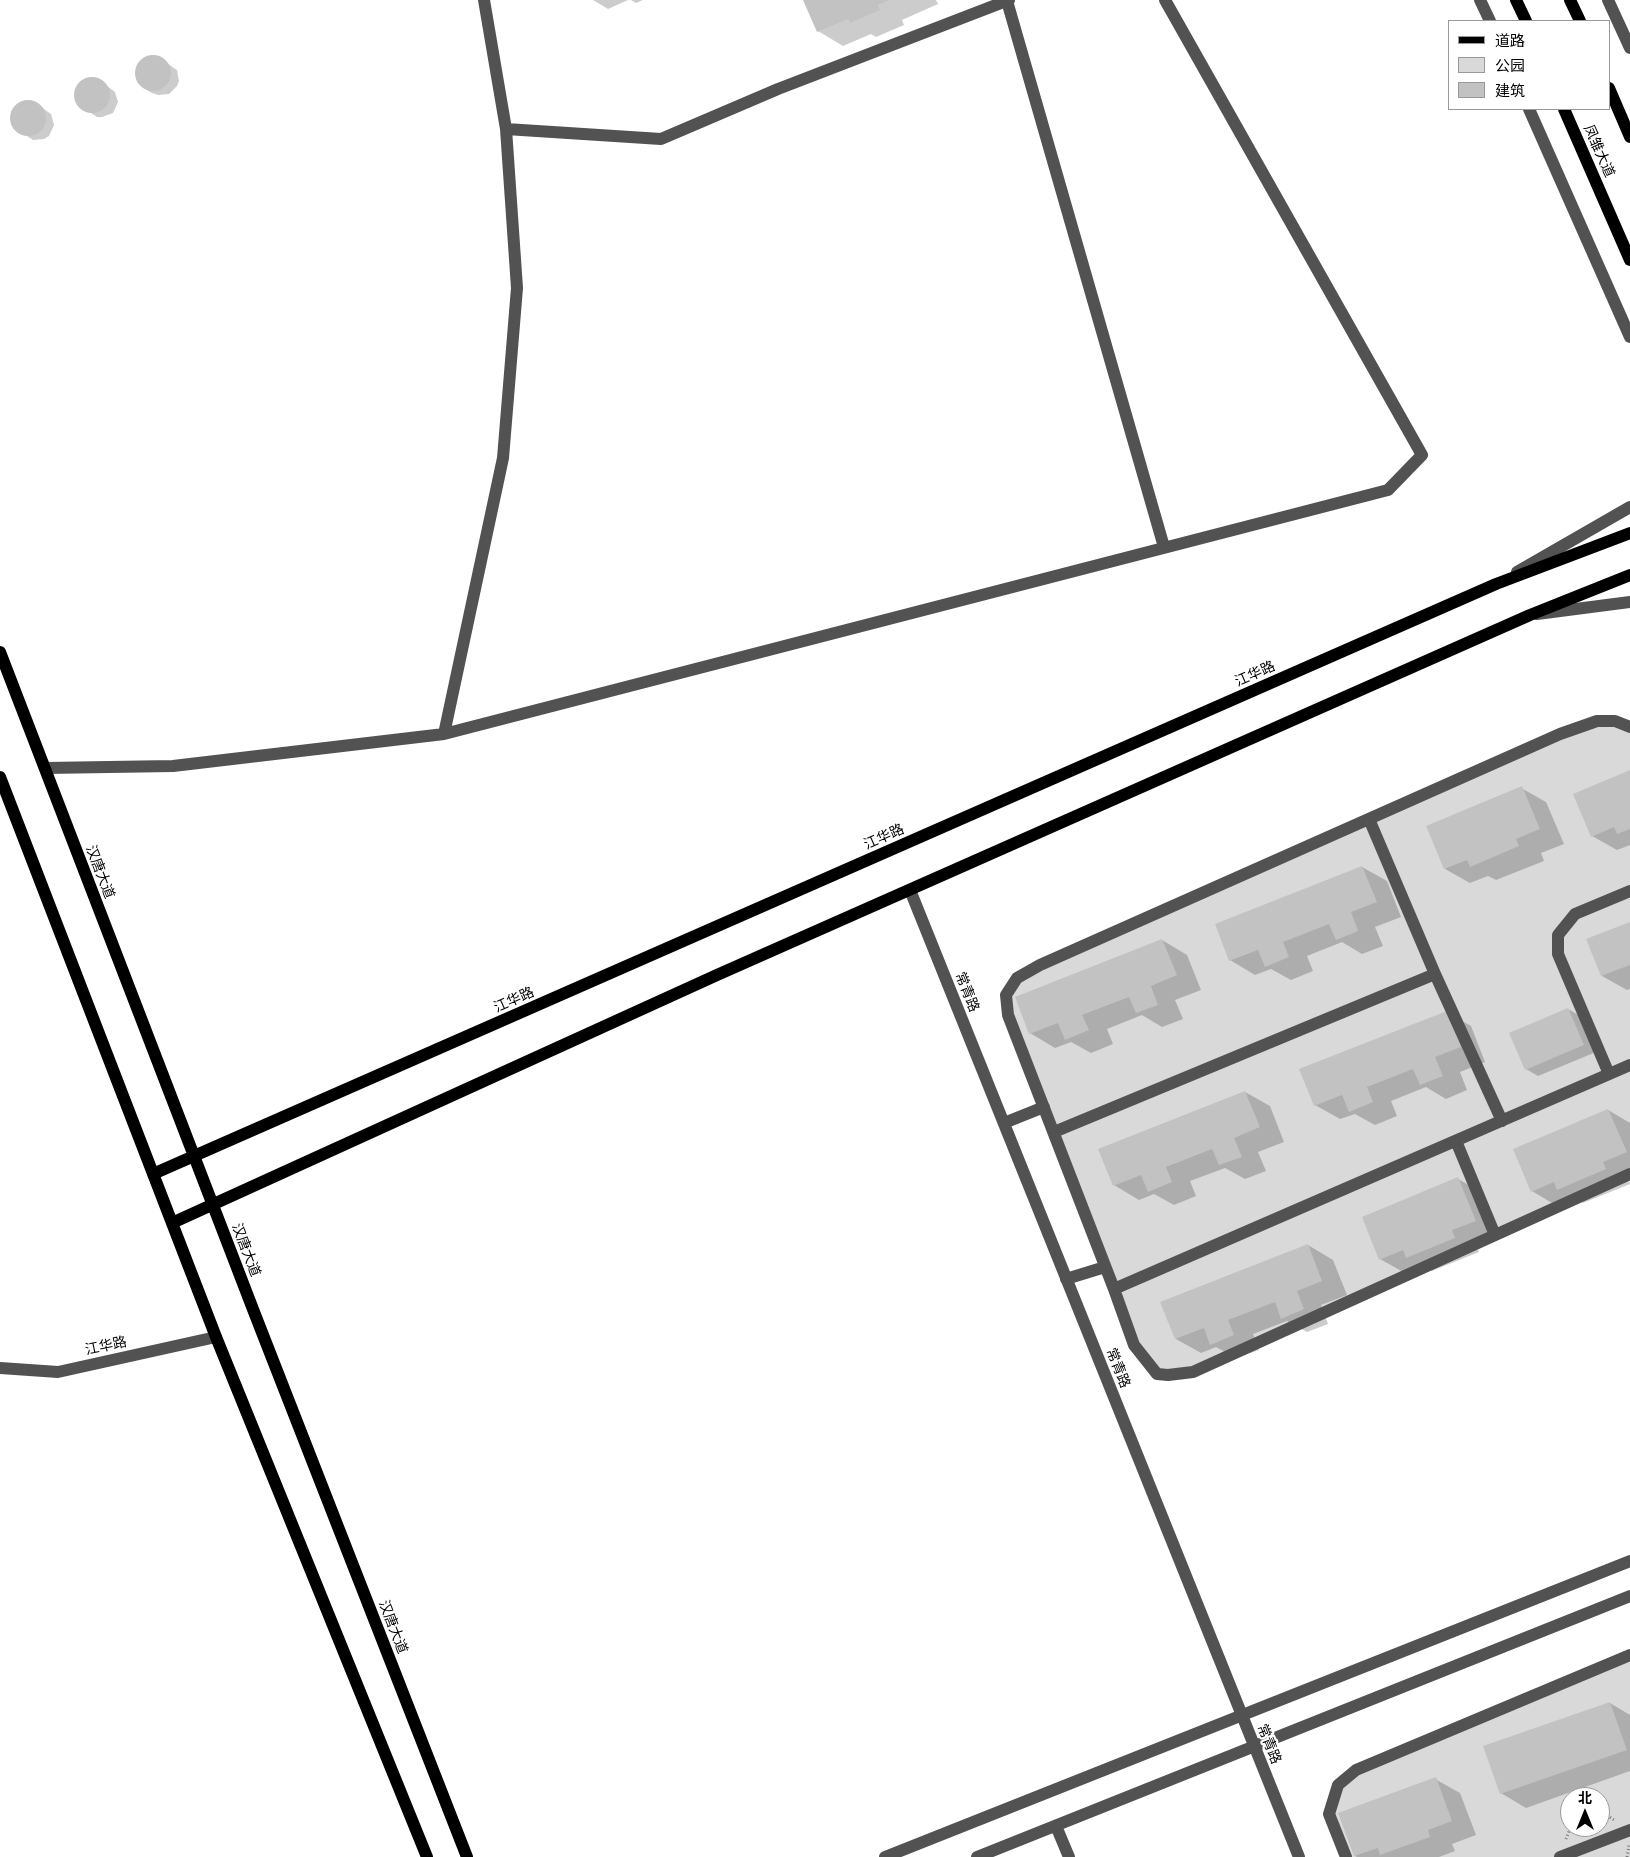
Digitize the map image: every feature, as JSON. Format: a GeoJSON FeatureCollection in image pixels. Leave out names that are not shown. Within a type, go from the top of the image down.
{"type":"FeatureCollection","features":[{"type":"Feature","properties":{"kind":"main road"},"geometry":{"type":"LineString","coordinates":[[1516,0],[1526,20]]}},
{"type":"Feature","properties":{"kind":"main road"},"geometry":{"type":"LineString","coordinates":[[1570,0],[1580,20]]}},
{"type":"Feature","properties":{"kind":"main road"},"geometry":{"type":"LineString","coordinates":[[1610,90],[1630,137]]}},
{"type":"Feature","properties":{"kind":"main road","name":"凤雏大道"},"geometry":{"type":"LineString","coordinates":[[1564,110],[1630,260]]}},
{"type":"Feature","properties":{"kind":"main road","name":"江华路"},"geometry":{"type":"LineString","coordinates":[[153,1174],[1496,584],[1630,533]]}},
{"type":"Feature","properties":{"kind":"main road"},"geometry":{"type":"LineString","coordinates":[[172,1223],[463,1090],[910,890],[1530,615],[1630,575]]}},
{"type":"Feature","properties":{"kind":"main road","name":"汉唐大道"},"geometry":{"type":"LineString","coordinates":[[0,652],[212,1205],[467,1857]]}},
{"type":"Feature","properties":{"kind":"main road"},"geometry":{"type":"LineString","coordinates":[[0,776],[216,1337],[427,1857]]}},
{"type":"Feature","properties":{"kind":"street"},"geometry":{"type":"LineString","coordinates":[[444,734],[504,458],[517,288],[506,129],[484,0]]}},
{"type":"Feature","properties":{"kind":"street"},"geometry":{"type":"LineString","coordinates":[[506,129],[661,139],[778,88],[1008,0],[1164,547]]}},
{"type":"Feature","properties":{"kind":"street"},"geometry":{"type":"LineString","coordinates":[[45,768],[172,766],[444,734],[1388,490],[1422,455],[1165,0]]}},
{"type":"Feature","properties":{"kind":"street"},"geometry":{"type":"LineString","coordinates":[[1480,0],[1490,20]]}},
{"type":"Feature","properties":{"kind":"street"},"geometry":{"type":"LineString","coordinates":[[1608,0],[1630,48]]}},
{"type":"Feature","properties":{"kind":"street"},"geometry":{"type":"LineString","coordinates":[[1529,110],[1630,337]]}},
{"type":"Feature","properties":{"kind":"street"},"geometry":{"type":"LineString","coordinates":[[1496,584],[1630,507]]}},
{"type":"Feature","properties":{"kind":"street"},"geometry":{"type":"LineString","coordinates":[[1530,615],[1630,602]]}},
{"type":"Feature","properties":{"kind":"street"},"geometry":{"type":"LineString","coordinates":[[1630,727],[1615,721],[1597,721],[1560,734],[1050,961],[1017,978],[1006,995],[1008,1015],[1114,1289],[1134,1346],[1157,1374],[1168,1375],[1192,1372],[1630,1174]]}},
{"type":"Feature","properties":{"kind":"street"},"geometry":{"type":"LineString","coordinates":[[1369,819],[1435,974],[1502,1121]]}},
{"type":"Feature","properties":{"kind":"street","name":"常青路"},"geometry":{"type":"LineString","coordinates":[[910,890],[1299,1857]]}},
{"type":"Feature","properties":{"kind":"street"},"geometry":{"type":"LineString","coordinates":[[1609,1074],[1558,954],[1558,935],[1575,914],[1630,891]]}},
{"type":"Feature","properties":{"kind":"street"},"geometry":{"type":"LineString","coordinates":[[1054,1132],[1435,974]]}},
{"type":"Feature","properties":{"kind":"street"},"geometry":{"type":"LineString","coordinates":[[1114,1289],[1630,1065]]}},
{"type":"Feature","properties":{"kind":"street"},"geometry":{"type":"LineString","coordinates":[[1004,1123],[1044,1108]]}},
{"type":"Feature","properties":{"kind":"street"},"geometry":{"type":"LineString","coordinates":[[1456,1141],[1495,1235]]}},
{"type":"Feature","properties":{"kind":"street"},"geometry":{"type":"LineString","coordinates":[[1066,1279],[1105,1267]]}},
{"type":"Feature","properties":{"kind":"street","name":"江华路"},"geometry":{"type":"LineString","coordinates":[[0,1368],[58,1372],[216,1337]]}},
{"type":"Feature","properties":{"kind":"street"},"geometry":{"type":"LineString","coordinates":[[885,1857],[1630,1561]]}},
{"type":"Feature","properties":{"kind":"street"},"geometry":{"type":"LineString","coordinates":[[977,1857],[1630,1596]]}},
{"type":"Feature","properties":{"kind":"street"},"geometry":{"type":"LineString","coordinates":[[1346,1857],[1329,1814],[1338,1786],[1356,1770],[1630,1655]]}},
{"type":"Feature","properties":{"kind":"street"},"geometry":{"type":"LineString","coordinates":[[1056,1826],[1069,1857]]}},
{"type":"Feature","properties":{"kind":"street"},"geometry":{"type":"LineString","coordinates":[[1560,1857],[1630,1830]]}},
{"type":"Feature","properties":{"kind":"path"},"geometry":{"type":"LineString","coordinates":[[1627,1857],[1628,1852]]}},
{"type":"Feature","properties":{"kind":"green space"},"geometry":{"type":"Polygon","coordinates":[[[1597,721],[1630,727],[1630,1174],[1193,1372],[1157,1374],[1134,1345],[1006,995],[1017,978],[1597,721]]]}},
{"type":"Feature","properties":{"kind":"green space"},"geometry":{"type":"Polygon","coordinates":[[[1630,1655],[1630,1857],[1346,1857],[1329,1814],[1338,1785],[1356,1770],[1630,1655]]]}},
{"type":"Feature","properties":{"kind":"building"},"geometry":{"type":"Polygon","coordinates":[[[803,0],[890,0],[878,5],[880,10],[850,23],[848,19],[817,32],[803,0]]]}},
{"type":"Feature","properties":{"kind":"building"},"geometry":{"type":"Polygon","coordinates":[[[153,55],[160,56],[166,60],[170,66],[170,80],[166,86],[160,90],[153,91],[146,90],[140,86],[136,80],[135,73],[136,66],[140,60],[146,56],[153,55]]]}},
{"type":"Feature","properties":{"kind":"building"},"geometry":{"type":"Polygon","coordinates":[[[92,77],[99,78],[105,82],[109,88],[109,102],[105,108],[99,112],[92,113],[85,112],[79,108],[75,102],[74,95],[75,88],[79,82],[85,78],[92,77]]]}},
{"type":"Feature","properties":{"kind":"building"},"geometry":{"type":"Polygon","coordinates":[[[28,100],[35,101],[41,105],[45,111],[45,125],[41,131],[35,135],[28,136],[21,135],[15,131],[11,125],[10,118],[11,111],[15,105],[21,101],[28,100]]]}},
{"type":"Feature","properties":{"kind":"building"},"geometry":{"type":"Polygon","coordinates":[[[1630,770],[1630,829],[1617,834],[1614,827],[1591,837],[1573,794],[1630,770]]]}},
{"type":"Feature","properties":{"kind":"building"},"geometry":{"type":"Polygon","coordinates":[[[1522,786],[1540,829],[1516,839],[1519,846],[1470,867],[1467,860],[1444,869],[1426,826],[1522,786]]]}},
{"type":"Feature","properties":{"kind":"building"},"geometry":{"type":"Polygon","coordinates":[[[1362,866],[1377,902],[1351,912],[1358,931],[1336,940],[1329,924],[1283,942],[1289,957],[1265,967],[1258,950],[1229,961],[1215,924],[1362,866]]]}},
{"type":"Feature","properties":{"kind":"building"},"geometry":{"type":"Polygon","coordinates":[[[1630,922],[1630,965],[1601,976],[1586,939],[1630,922]]]}},
{"type":"Feature","properties":{"kind":"building"},"geometry":{"type":"Polygon","coordinates":[[[1162,939],[1177,975],[1151,986],[1158,1005],[1136,1013],[1129,997],[1082,1015],[1089,1030],[1065,1040],[1058,1023],[1029,1034],[1015,997],[1162,939]]]}},
{"type":"Feature","properties":{"kind":"building"},"geometry":{"type":"Polygon","coordinates":[[[1568,1008],[1584,1045],[1525,1070],[1509,1033],[1568,1008]]]}},
{"type":"Feature","properties":{"kind":"building"},"geometry":{"type":"Polygon","coordinates":[[[1447,1011],[1461,1047],[1435,1057],[1443,1076],[1420,1085],[1413,1069],[1367,1087],[1373,1102],[1349,1112],[1342,1095],[1314,1106],[1299,1069],[1447,1011]]]}},
{"type":"Feature","properties":{"kind":"building"},"geometry":{"type":"Polygon","coordinates":[[[1245,1091],[1260,1127],[1234,1138],[1242,1157],[1219,1165],[1212,1149],[1166,1167],[1172,1182],[1148,1192],[1141,1175],[1113,1186],[1098,1149],[1245,1091]]]}},
{"type":"Feature","properties":{"kind":"building"},"geometry":{"type":"Polygon","coordinates":[[[1608,1109],[1627,1152],[1603,1162],[1606,1169],[1557,1190],[1554,1182],[1531,1192],[1513,1149],[1608,1109]]]}},
{"type":"Feature","properties":{"kind":"building"},"geometry":{"type":"Polygon","coordinates":[[[1458,1177],[1476,1221],[1452,1230],[1455,1238],[1406,1258],[1403,1250],[1379,1260],[1362,1217],[1458,1177]]]}},
{"type":"Feature","properties":{"kind":"building"},"geometry":{"type":"Polygon","coordinates":[[[1308,1244],[1322,1281],[1297,1291],[1304,1309],[1281,1319],[1275,1302],[1228,1320],[1234,1335],[1210,1345],[1204,1328],[1175,1339],[1160,1302],[1308,1244]]]}},
{"type":"Feature","properties":{"kind":"building"},"geometry":{"type":"Polygon","coordinates":[[[1610,1702],[1627,1750],[1500,1794],[1483,1746],[1610,1702]]]}},
{"type":"Feature","properties":{"kind":"building"},"geometry":{"type":"Polygon","coordinates":[[[1436,1777],[1452,1821],[1428,1830],[1430,1837],[1380,1855],[1378,1848],[1354,1856],[1338,1813],[1436,1777]]]}}]}
